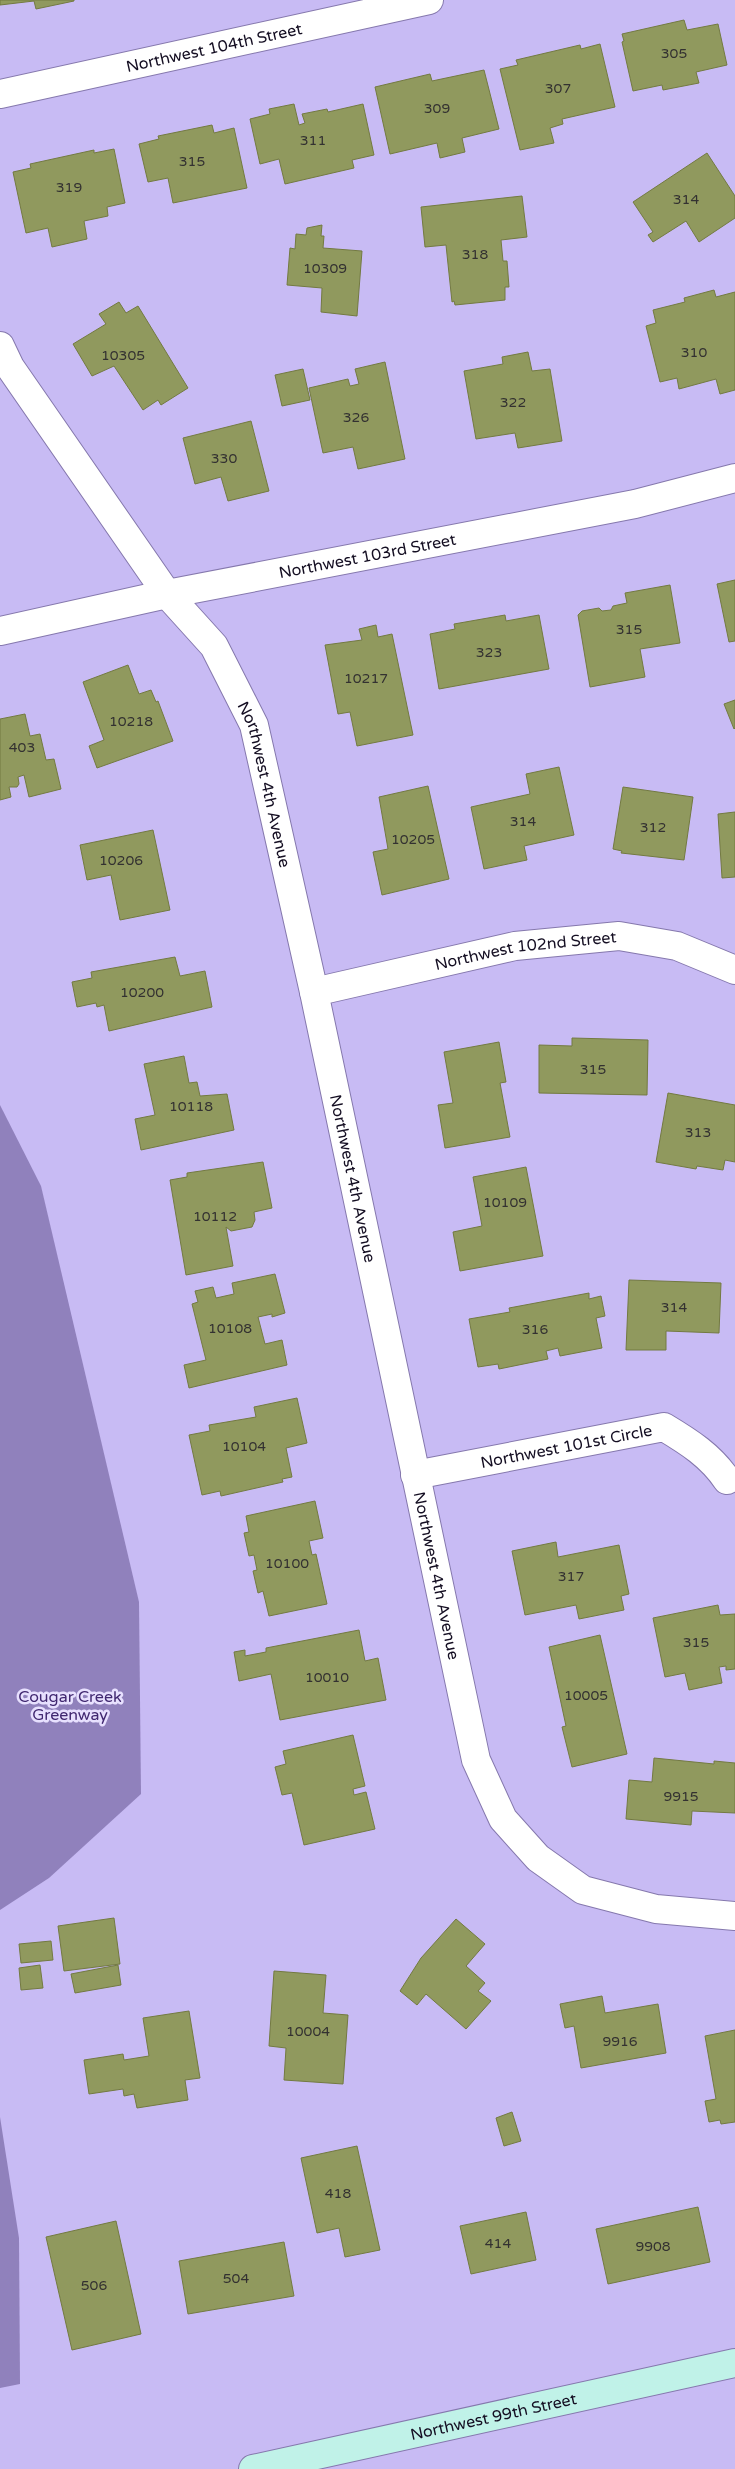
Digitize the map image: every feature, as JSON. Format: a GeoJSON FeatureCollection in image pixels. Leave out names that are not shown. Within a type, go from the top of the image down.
{"type":"FeatureCollection","features":[{"type":"Feature","properties":{"kind":"main road","name":"Northwest 99th Street"},"geometry":{"type":"LineString","coordinates":[[253,2469],[735,2363]]}},
{"type":"Feature","properties":{"kind":"street","name":"Northwest 104th Street"},"geometry":{"type":"LineString","coordinates":[[0,94],[429,0]]}},
{"type":"Feature","properties":{"kind":"street","name":"Northwest 4th Avenue"},"geometry":{"type":"LineString","coordinates":[[0,346],[10,367],[167,594],[214,646],[254,725],[314,992],[476,1760],[503,1820],[538,1858],[583,1890],[656,1909],[735,1916]]}},
{"type":"Feature","properties":{"kind":"street","name":"Northwest 103rd Street"},"geometry":{"type":"LineString","coordinates":[[0,631],[167,594],[636,504],[735,478]]}},
{"type":"Feature","properties":{"kind":"street","name":"Northwest 102nd Street"},"geometry":{"type":"LineString","coordinates":[[314,992],[514,946],[619,936],[677,946],[735,970]]}},
{"type":"Feature","properties":{"kind":"street","name":"Northwest 101st Circle"},"geometry":{"type":"LineString","coordinates":[[416,1475],[664,1427],[695,1446],[718,1466],[727,1480]]}},
{"type":"Feature","properties":{"kind":"green space","name":"Cougar Creek Greenway"},"geometry":{"type":"Polygon","coordinates":[[[0,1105],[41,1186],[139,1602],[141,1794],[49,1878],[0,1910],[0,1105]]]}},
{"type":"Feature","properties":{"kind":"green space"},"geometry":{"type":"Polygon","coordinates":[[[0,2117],[19,2238],[20,2384],[0,2388],[0,2117]]]}},
{"type":"Feature","properties":{"kind":"building"},"geometry":{"type":"Polygon","coordinates":[[[0,0],[74,1],[36,9],[34,1],[0,5],[0,0]]]}},
{"type":"Feature","properties":{"kind":"building"},"geometry":{"type":"Polygon","coordinates":[[[684,20],[687,30],[718,24],[727,65],[696,72],[699,83],[663,90],[662,85],[633,91],[622,42],[624,41],[622,34],[684,20]]]}},
{"type":"Feature","properties":{"kind":"building"},"geometry":{"type":"Polygon","coordinates":[[[600,44],[615,107],[562,119],[563,124],[550,128],[554,143],[520,150],[500,69],[518,65],[516,60],[580,45],[581,49],[600,44]]]}},
{"type":"Feature","properties":{"kind":"building"},"geometry":{"type":"Polygon","coordinates":[[[484,70],[499,129],[462,138],[465,152],[440,158],[437,143],[390,154],[375,87],[430,74],[432,81],[484,70]]]}},
{"type":"Feature","properties":{"kind":"building"},"geometry":{"type":"Polygon","coordinates":[[[294,104],[299,125],[305,123],[302,114],[327,109],[328,112],[363,104],[374,155],[352,160],[354,168],[285,184],[279,159],[260,164],[250,119],[270,114],[269,109],[294,104]]]}},
{"type":"Feature","properties":{"kind":"building"},"geometry":{"type":"Polygon","coordinates":[[[212,125],[214,133],[234,128],[247,188],[173,203],[168,178],[148,182],[139,144],[159,139],[158,136],[212,125]]]}},
{"type":"Feature","properties":{"kind":"building"},"geometry":{"type":"Polygon","coordinates":[[[114,149],[125,203],[107,207],[108,216],[84,221],[87,239],[52,247],[48,228],[26,233],[13,172],[31,168],[30,164],[94,150],[94,153],[114,149]]]}},
{"type":"Feature","properties":{"kind":"building"},"geometry":{"type":"Polygon","coordinates":[[[707,153],[735,196],[735,218],[699,242],[686,221],[653,242],[648,235],[653,232],[633,202],[707,153]]]}},
{"type":"Feature","properties":{"kind":"building"},"geometry":{"type":"Polygon","coordinates":[[[522,196],[527,237],[501,240],[503,261],[507,261],[509,287],[505,287],[505,300],[455,305],[454,301],[452,302],[446,245],[425,247],[421,207],[522,196]]]}},
{"type":"Feature","properties":{"kind":"building"},"geometry":{"type":"Polygon","coordinates":[[[322,225],[321,236],[324,236],[323,248],[362,251],[357,316],[321,312],[322,288],[287,285],[290,248],[295,249],[296,234],[306,235],[307,228],[322,225]]]}},
{"type":"Feature","properties":{"kind":"building"},"geometry":{"type":"Polygon","coordinates":[[[714,290],[716,297],[735,292],[735,390],[720,394],[716,379],[679,389],[677,378],[660,382],[646,326],[656,323],[653,310],[685,302],[684,298],[714,290]]]}},
{"type":"Feature","properties":{"kind":"building"},"geometry":{"type":"Polygon","coordinates":[[[119,302],[126,313],[138,306],[188,388],[161,405],[158,400],[143,410],[114,366],[92,376],[73,344],[106,324],[99,314],[119,302]]]}},
{"type":"Feature","properties":{"kind":"building"},"geometry":{"type":"Polygon","coordinates":[[[528,352],[532,371],[550,369],[562,441],[518,448],[515,433],[476,439],[464,371],[503,364],[502,357],[528,352]]]}},
{"type":"Feature","properties":{"kind":"building"},"geometry":{"type":"Polygon","coordinates":[[[385,362],[405,459],[358,469],[353,447],[323,453],[309,388],[348,379],[350,386],[359,384],[355,369],[385,362]]]}},
{"type":"Feature","properties":{"kind":"building"},"geometry":{"type":"Polygon","coordinates":[[[303,369],[310,400],[282,406],[275,375],[303,369]]]}},
{"type":"Feature","properties":{"kind":"building"},"geometry":{"type":"Polygon","coordinates":[[[251,421],[269,491],[228,501],[221,477],[195,484],[183,438],[251,421]]]}},
{"type":"Feature","properties":{"kind":"building"},"geometry":{"type":"Polygon","coordinates":[[[735,580],[735,641],[729,642],[717,584],[735,580]]]}},
{"type":"Feature","properties":{"kind":"building"},"geometry":{"type":"Polygon","coordinates":[[[670,585],[680,643],[640,649],[645,677],[590,687],[578,615],[582,611],[599,608],[602,611],[611,610],[613,606],[627,603],[625,593],[670,585]]]}},
{"type":"Feature","properties":{"kind":"building"},"geometry":{"type":"Polygon","coordinates":[[[505,615],[506,621],[539,615],[549,669],[439,689],[430,634],[455,629],[454,624],[505,615]]]}},
{"type":"Feature","properties":{"kind":"building"},"geometry":{"type":"Polygon","coordinates":[[[376,625],[378,637],[392,634],[413,735],[357,746],[350,712],[338,714],[325,645],[362,640],[359,629],[376,625]]]}},
{"type":"Feature","properties":{"kind":"building"},"geometry":{"type":"Polygon","coordinates":[[[128,665],[139,694],[151,690],[156,702],[158,701],[173,741],[97,768],[89,746],[104,740],[83,682],[128,665]]]}},
{"type":"Feature","properties":{"kind":"building"},"geometry":{"type":"Polygon","coordinates":[[[735,700],[735,728],[734,729],[724,704],[735,700]]]}},
{"type":"Feature","properties":{"kind":"building"},"geometry":{"type":"Polygon","coordinates":[[[25,714],[30,736],[40,734],[46,760],[54,759],[61,789],[29,797],[24,775],[18,777],[19,784],[17,787],[9,787],[11,797],[0,800],[0,719],[25,714]]]}},
{"type":"Feature","properties":{"kind":"building"},"geometry":{"type":"Polygon","coordinates":[[[559,767],[574,835],[524,846],[527,860],[484,869],[471,807],[530,794],[526,774],[559,767]]]}},
{"type":"Feature","properties":{"kind":"building"},"geometry":{"type":"Polygon","coordinates":[[[428,786],[449,879],[382,895],[373,852],[388,849],[379,797],[428,786]]]}},
{"type":"Feature","properties":{"kind":"building"},"geometry":{"type":"Polygon","coordinates":[[[623,787],[693,797],[684,860],[621,853],[622,851],[613,849],[623,787]]]}},
{"type":"Feature","properties":{"kind":"building"},"geometry":{"type":"Polygon","coordinates":[[[735,812],[735,877],[722,878],[718,814],[735,812]]]}},
{"type":"Feature","properties":{"kind":"building"},"geometry":{"type":"Polygon","coordinates":[[[153,830],[170,910],[120,920],[111,875],[87,880],[80,845],[153,830]]]}},
{"type":"Feature","properties":{"kind":"building"},"geometry":{"type":"Polygon","coordinates":[[[175,957],[180,976],[205,971],[212,1007],[109,1031],[104,1005],[97,1007],[96,1003],[77,1007],[72,982],[92,978],[91,972],[175,957]]]}},
{"type":"Feature","properties":{"kind":"building"},"geometry":{"type":"Polygon","coordinates":[[[572,1038],[648,1040],[647,1095],[539,1093],[539,1045],[572,1046],[572,1038]]]}},
{"type":"Feature","properties":{"kind":"building"},"geometry":{"type":"Polygon","coordinates":[[[499,1042],[506,1082],[500,1083],[510,1137],[445,1148],[438,1105],[453,1103],[444,1052],[499,1042]]]}},
{"type":"Feature","properties":{"kind":"building"},"geometry":{"type":"Polygon","coordinates":[[[184,1056],[189,1083],[197,1082],[200,1096],[227,1094],[234,1130],[141,1150],[135,1119],[155,1115],[144,1064],[184,1056]]]}},
{"type":"Feature","properties":{"kind":"building"},"geometry":{"type":"Polygon","coordinates":[[[668,1093],[735,1105],[735,1162],[725,1160],[723,1170],[697,1166],[696,1169],[656,1162],[668,1093]]]}},
{"type":"Feature","properties":{"kind":"building"},"geometry":{"type":"Polygon","coordinates":[[[263,1162],[272,1208],[254,1212],[255,1220],[252,1227],[231,1231],[226,1227],[233,1266],[186,1275],[170,1180],[187,1177],[187,1173],[263,1162]]]}},
{"type":"Feature","properties":{"kind":"building"},"geometry":{"type":"Polygon","coordinates":[[[526,1167],[543,1256],[460,1271],[453,1232],[482,1226],[473,1177],[526,1167]]]}},
{"type":"Feature","properties":{"kind":"building"},"geometry":{"type":"Polygon","coordinates":[[[275,1274],[285,1313],[272,1317],[272,1314],[258,1317],[265,1344],[282,1340],[287,1365],[189,1388],[184,1365],[206,1360],[192,1304],[198,1302],[195,1291],[213,1287],[216,1298],[234,1294],[232,1283],[275,1274]]]}},
{"type":"Feature","properties":{"kind":"building"},"geometry":{"type":"Polygon","coordinates":[[[629,1280],[721,1283],[719,1333],[666,1331],[666,1350],[626,1350],[629,1280]]]}},
{"type":"Feature","properties":{"kind":"building"},"geometry":{"type":"Polygon","coordinates":[[[589,1293],[589,1299],[601,1296],[605,1316],[596,1318],[602,1348],[560,1356],[558,1348],[546,1351],[548,1359],[499,1369],[498,1364],[478,1367],[469,1319],[510,1312],[509,1308],[589,1293]]]}},
{"type":"Feature","properties":{"kind":"building"},"geometry":{"type":"Polygon","coordinates":[[[297,1398],[307,1443],[286,1448],[292,1477],[282,1479],[283,1482],[221,1496],[220,1491],[202,1495],[189,1435],[210,1431],[209,1425],[256,1417],[254,1407],[297,1398]]]}},
{"type":"Feature","properties":{"kind":"building"},"geometry":{"type":"Polygon","coordinates":[[[315,1501],[323,1538],[309,1541],[312,1555],[316,1554],[327,1604],[269,1616],[263,1591],[258,1593],[253,1571],[257,1570],[254,1555],[249,1556],[244,1533],[249,1532],[246,1516],[315,1501]]]}},
{"type":"Feature","properties":{"kind":"building"},"geometry":{"type":"Polygon","coordinates":[[[556,1542],[558,1557],[619,1545],[629,1594],[621,1596],[624,1610],[579,1619],[576,1605],[525,1615],[512,1551],[556,1542]]]}},
{"type":"Feature","properties":{"kind":"building"},"geometry":{"type":"Polygon","coordinates":[[[718,1605],[720,1615],[735,1614],[735,1669],[726,1670],[726,1666],[719,1667],[722,1683],[689,1690],[685,1673],[665,1677],[653,1618],[718,1605]]]}},
{"type":"Feature","properties":{"kind":"building"},"geometry":{"type":"Polygon","coordinates":[[[359,1630],[365,1661],[378,1658],[386,1700],[280,1720],[271,1674],[239,1681],[234,1652],[245,1650],[245,1656],[266,1652],[266,1648],[359,1630]]]}},
{"type":"Feature","properties":{"kind":"building"},"geometry":{"type":"Polygon","coordinates":[[[600,1635],[627,1754],[572,1767],[562,1727],[566,1726],[549,1647],[600,1635]]]}},
{"type":"Feature","properties":{"kind":"building"},"geometry":{"type":"Polygon","coordinates":[[[353,1735],[365,1786],[353,1789],[354,1795],[366,1792],[375,1829],[304,1845],[292,1793],[282,1795],[275,1767],[286,1764],[283,1751],[353,1735]]]}},
{"type":"Feature","properties":{"kind":"building"},"geometry":{"type":"Polygon","coordinates":[[[654,1758],[714,1764],[714,1761],[735,1763],[735,1813],[692,1811],[691,1825],[626,1819],[629,1780],[652,1782],[654,1758]]]}},
{"type":"Feature","properties":{"kind":"building"},"geometry":{"type":"Polygon","coordinates":[[[114,1918],[120,1964],[64,1971],[58,1926],[114,1918]]]}},
{"type":"Feature","properties":{"kind":"building"},"geometry":{"type":"Polygon","coordinates":[[[456,1919],[485,1944],[466,1966],[485,1983],[478,1991],[491,2001],[466,2029],[426,1994],[417,2005],[400,1991],[421,1958],[456,1919]]]}},
{"type":"Feature","properties":{"kind":"building"},"geometry":{"type":"Polygon","coordinates":[[[51,1941],[53,1960],[21,1963],[19,1944],[51,1941]]]}},
{"type":"Feature","properties":{"kind":"building"},"geometry":{"type":"Polygon","coordinates":[[[40,1965],[43,1988],[21,1990],[19,1968],[40,1965]]]}},
{"type":"Feature","properties":{"kind":"building"},"geometry":{"type":"Polygon","coordinates":[[[118,1965],[121,1985],[75,1993],[71,1974],[118,1965]]]}},
{"type":"Feature","properties":{"kind":"building"},"geometry":{"type":"Polygon","coordinates":[[[274,1971],[326,1975],[323,2013],[348,2015],[343,2084],[284,2080],[286,2048],[269,2046],[274,1971]]]}},
{"type":"Feature","properties":{"kind":"building"},"geometry":{"type":"Polygon","coordinates":[[[602,1996],[605,2013],[658,2004],[666,2053],[581,2068],[574,2026],[565,2028],[560,2004],[602,1996]]]}},
{"type":"Feature","properties":{"kind":"building"},"geometry":{"type":"Polygon","coordinates":[[[189,2011],[200,2078],[185,2080],[188,2100],[137,2108],[134,2094],[124,2096],[123,2089],[89,2094],[84,2060],[123,2054],[124,2060],[149,2056],[143,2018],[189,2011]]]}},
{"type":"Feature","properties":{"kind":"building"},"geometry":{"type":"Polygon","coordinates":[[[735,2030],[735,2122],[721,2124],[720,2120],[709,2122],[705,2101],[716,2099],[705,2036],[735,2030]]]}},
{"type":"Feature","properties":{"kind":"building"},"geometry":{"type":"Polygon","coordinates":[[[512,2112],[521,2141],[504,2146],[496,2118],[512,2112]]]}},
{"type":"Feature","properties":{"kind":"building"},"geometry":{"type":"Polygon","coordinates":[[[357,2146],[380,2250],[345,2257],[339,2228],[317,2233],[301,2158],[357,2146]]]}},
{"type":"Feature","properties":{"kind":"building"},"geometry":{"type":"Polygon","coordinates":[[[698,2207],[710,2262],[608,2284],[596,2229],[698,2207]]]}},
{"type":"Feature","properties":{"kind":"building"},"geometry":{"type":"Polygon","coordinates":[[[526,2212],[536,2260],[471,2274],[460,2226],[526,2212]]]}},
{"type":"Feature","properties":{"kind":"building"},"geometry":{"type":"Polygon","coordinates":[[[116,2221],[141,2334],[72,2350],[46,2237],[116,2221]]]}},
{"type":"Feature","properties":{"kind":"building"},"geometry":{"type":"Polygon","coordinates":[[[284,2242],[294,2296],[188,2314],[179,2261],[284,2242]]]}}]}
